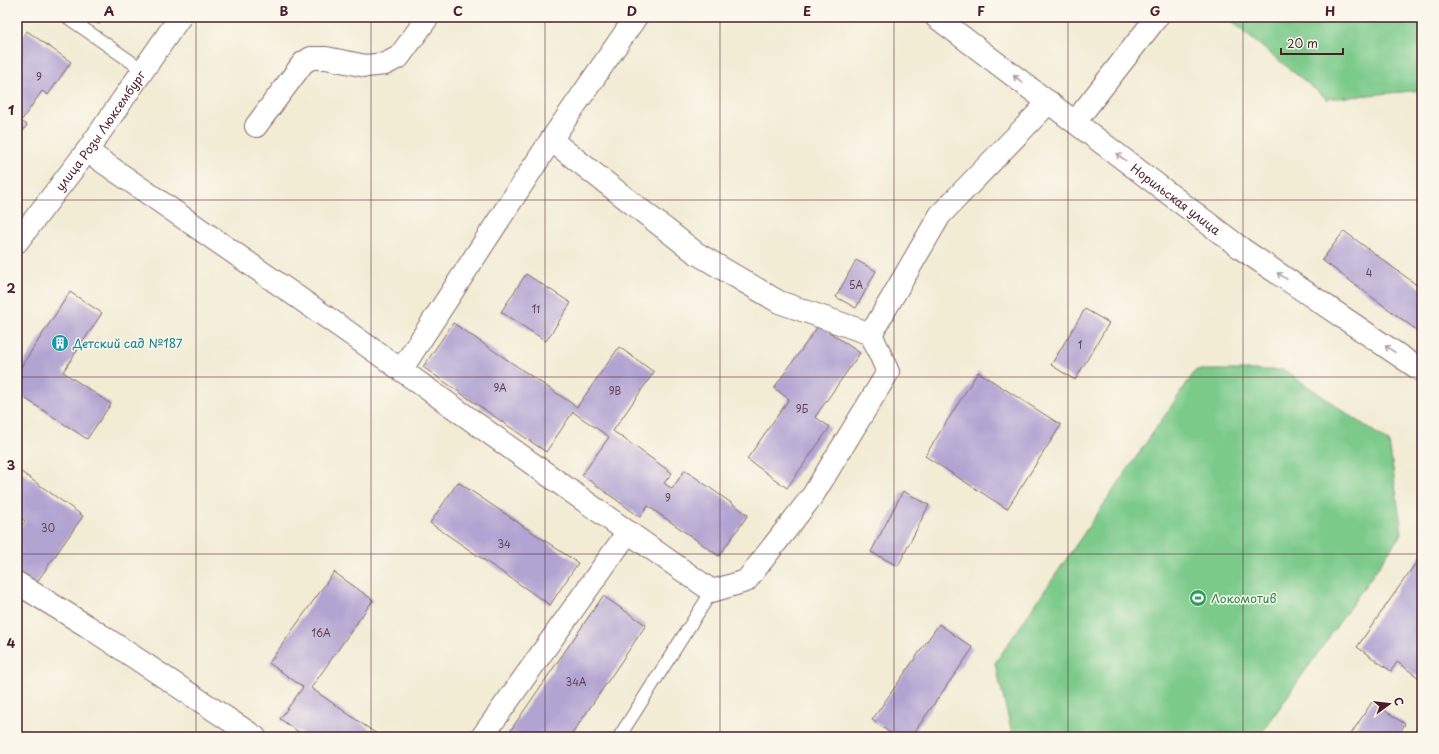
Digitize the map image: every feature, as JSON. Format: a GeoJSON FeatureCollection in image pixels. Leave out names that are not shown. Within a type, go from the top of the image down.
{"type":"FeatureCollection","features":[{"type":"Feature","properties":{"kind":"street","name":"улица Розы Люксембург"},"geometry":{"type":"LineString","coordinates":[[17,242],[87,151],[180,17]]}},
{"type":"Feature","properties":{"kind":"street"},"geometry":{"type":"LineString","coordinates":[[256,126],[303,62],[311,58],[326,58],[366,66],[385,64],[399,57],[428,17]]}},
{"type":"Feature","properties":{"kind":"street"},"geometry":{"type":"LineString","coordinates":[[401,370],[551,140],[636,17]]}},
{"type":"Feature","properties":{"kind":"street","name":"Норильская улица"},"geometry":{"type":"LineString","coordinates":[[936,17],[1242,249],[1422,371]]}},
{"type":"Feature","properties":{"kind":"street"},"geometry":{"type":"LineString","coordinates":[[1075,122],[1157,17]]}},
{"type":"Feature","properties":{"kind":"street"},"geometry":{"type":"LineString","coordinates":[[871,334],[940,215],[1049,102]]}},
{"type":"Feature","properties":{"kind":"street"},"geometry":{"type":"LineString","coordinates":[[87,151],[401,370],[712,591],[746,581],[816,489],[888,372],[871,334],[779,302],[696,253],[551,140]]}},
{"type":"Feature","properties":{"kind":"street"},"geometry":{"type":"LineString","coordinates":[[482,737],[628,532]]}},
{"type":"Feature","properties":{"kind":"street"},"geometry":{"type":"LineString","coordinates":[[17,583],[87,626],[254,737]]}},
{"type":"Feature","properties":{"kind":"lane"},"geometry":{"type":"LineString","coordinates":[[66,17],[143,70]]}},
{"type":"Feature","properties":{"kind":"lane"},"geometry":{"type":"LineString","coordinates":[[619,737],[712,591]]}},
{"type":"Feature","properties":{"kind":"green space"},"geometry":{"type":"Polygon","coordinates":[[[1225,17],[1422,17],[1422,90],[1327,99],[1225,17]]]}},
{"type":"Feature","properties":{"kind":"green space","name":"Локомотив"},"geometry":{"type":"Polygon","coordinates":[[[1196,370],[1284,370],[1389,442],[1402,533],[1259,737],[1013,737],[995,663],[1196,370]]]}},
{"type":"Feature","properties":{"kind":"building"},"geometry":{"type":"Polygon","coordinates":[[[90,17],[104,17],[99,24],[90,17]]]}},
{"type":"Feature","properties":{"kind":"building"},"geometry":{"type":"Polygon","coordinates":[[[27,31],[71,62],[48,95],[42,91],[21,121],[27,125],[17,140],[17,46],[27,31]]]}},
{"type":"Feature","properties":{"kind":"building"},"geometry":{"type":"Polygon","coordinates":[[[1344,231],[1422,289],[1422,334],[1322,260],[1344,231]]]}},
{"type":"Feature","properties":{"kind":"building"},"geometry":{"type":"Polygon","coordinates":[[[856,260],[876,271],[856,308],[836,297],[856,260]]]}},
{"type":"Feature","properties":{"kind":"building"},"geometry":{"type":"Polygon","coordinates":[[[526,274],[571,303],[546,341],[501,312],[526,274]]]}},
{"type":"Feature","properties":{"kind":"building","name":"Детский сад №187"},"geometry":{"type":"Polygon","coordinates":[[[70,292],[102,313],[63,372],[111,404],[87,439],[17,393],[17,373],[70,292]]]}},
{"type":"Feature","properties":{"kind":"building"},"geometry":{"type":"Polygon","coordinates":[[[1085,309],[1109,323],[1075,380],[1051,365],[1085,309]]]}},
{"type":"Feature","properties":{"kind":"building"},"geometry":{"type":"Polygon","coordinates":[[[453,323],[577,407],[619,347],[654,372],[613,431],[672,473],[664,483],[672,489],[685,470],[748,515],[719,556],[648,506],[640,517],[582,475],[609,437],[573,412],[546,452],[423,367],[453,323]]]}},
{"type":"Feature","properties":{"kind":"building"},"geometry":{"type":"Polygon","coordinates":[[[819,325],[860,353],[815,417],[830,427],[787,488],[747,459],[789,399],[774,388],[819,325]]]}},
{"type":"Feature","properties":{"kind":"building"},"geometry":{"type":"Polygon","coordinates":[[[978,372],[1061,425],[1007,509],[925,456],[978,372]]]}},
{"type":"Feature","properties":{"kind":"building"},"geometry":{"type":"Polygon","coordinates":[[[17,469],[83,516],[34,586],[17,574],[17,532],[25,521],[17,515],[17,469]]]}},
{"type":"Feature","properties":{"kind":"building"},"geometry":{"type":"Polygon","coordinates":[[[458,482],[578,563],[550,605],[430,523],[458,482]]]}},
{"type":"Feature","properties":{"kind":"building"},"geometry":{"type":"Polygon","coordinates":[[[903,491],[929,505],[898,566],[871,552],[903,491]]]}},
{"type":"Feature","properties":{"kind":"building"},"geometry":{"type":"Polygon","coordinates":[[[1422,554],[1422,680],[1397,662],[1391,671],[1357,647],[1422,554]]]}},
{"type":"Feature","properties":{"kind":"building"},"geometry":{"type":"Polygon","coordinates":[[[334,572],[373,600],[311,688],[381,737],[306,737],[280,719],[303,687],[269,663],[334,572]]]}},
{"type":"Feature","properties":{"kind":"building"},"geometry":{"type":"Polygon","coordinates":[[[603,596],[646,625],[570,737],[506,737],[603,596]]]}},
{"type":"Feature","properties":{"kind":"building"},"geometry":{"type":"Polygon","coordinates":[[[939,624],[973,648],[911,737],[896,737],[872,720],[939,624]]]}},
{"type":"Feature","properties":{"kind":"building"},"geometry":{"type":"Polygon","coordinates":[[[1372,702],[1405,724],[1397,737],[1349,737],[1372,702]]]}},
{"type":"Feature","properties":{"kind":"place","name":"Детский сад №187"},"geometry":{"type":"Point","coordinates":[60,343]}},
{"type":"Feature","properties":{"kind":"place","name":"Локомотив"},"geometry":{"type":"Point","coordinates":[1198,598]}}]}
